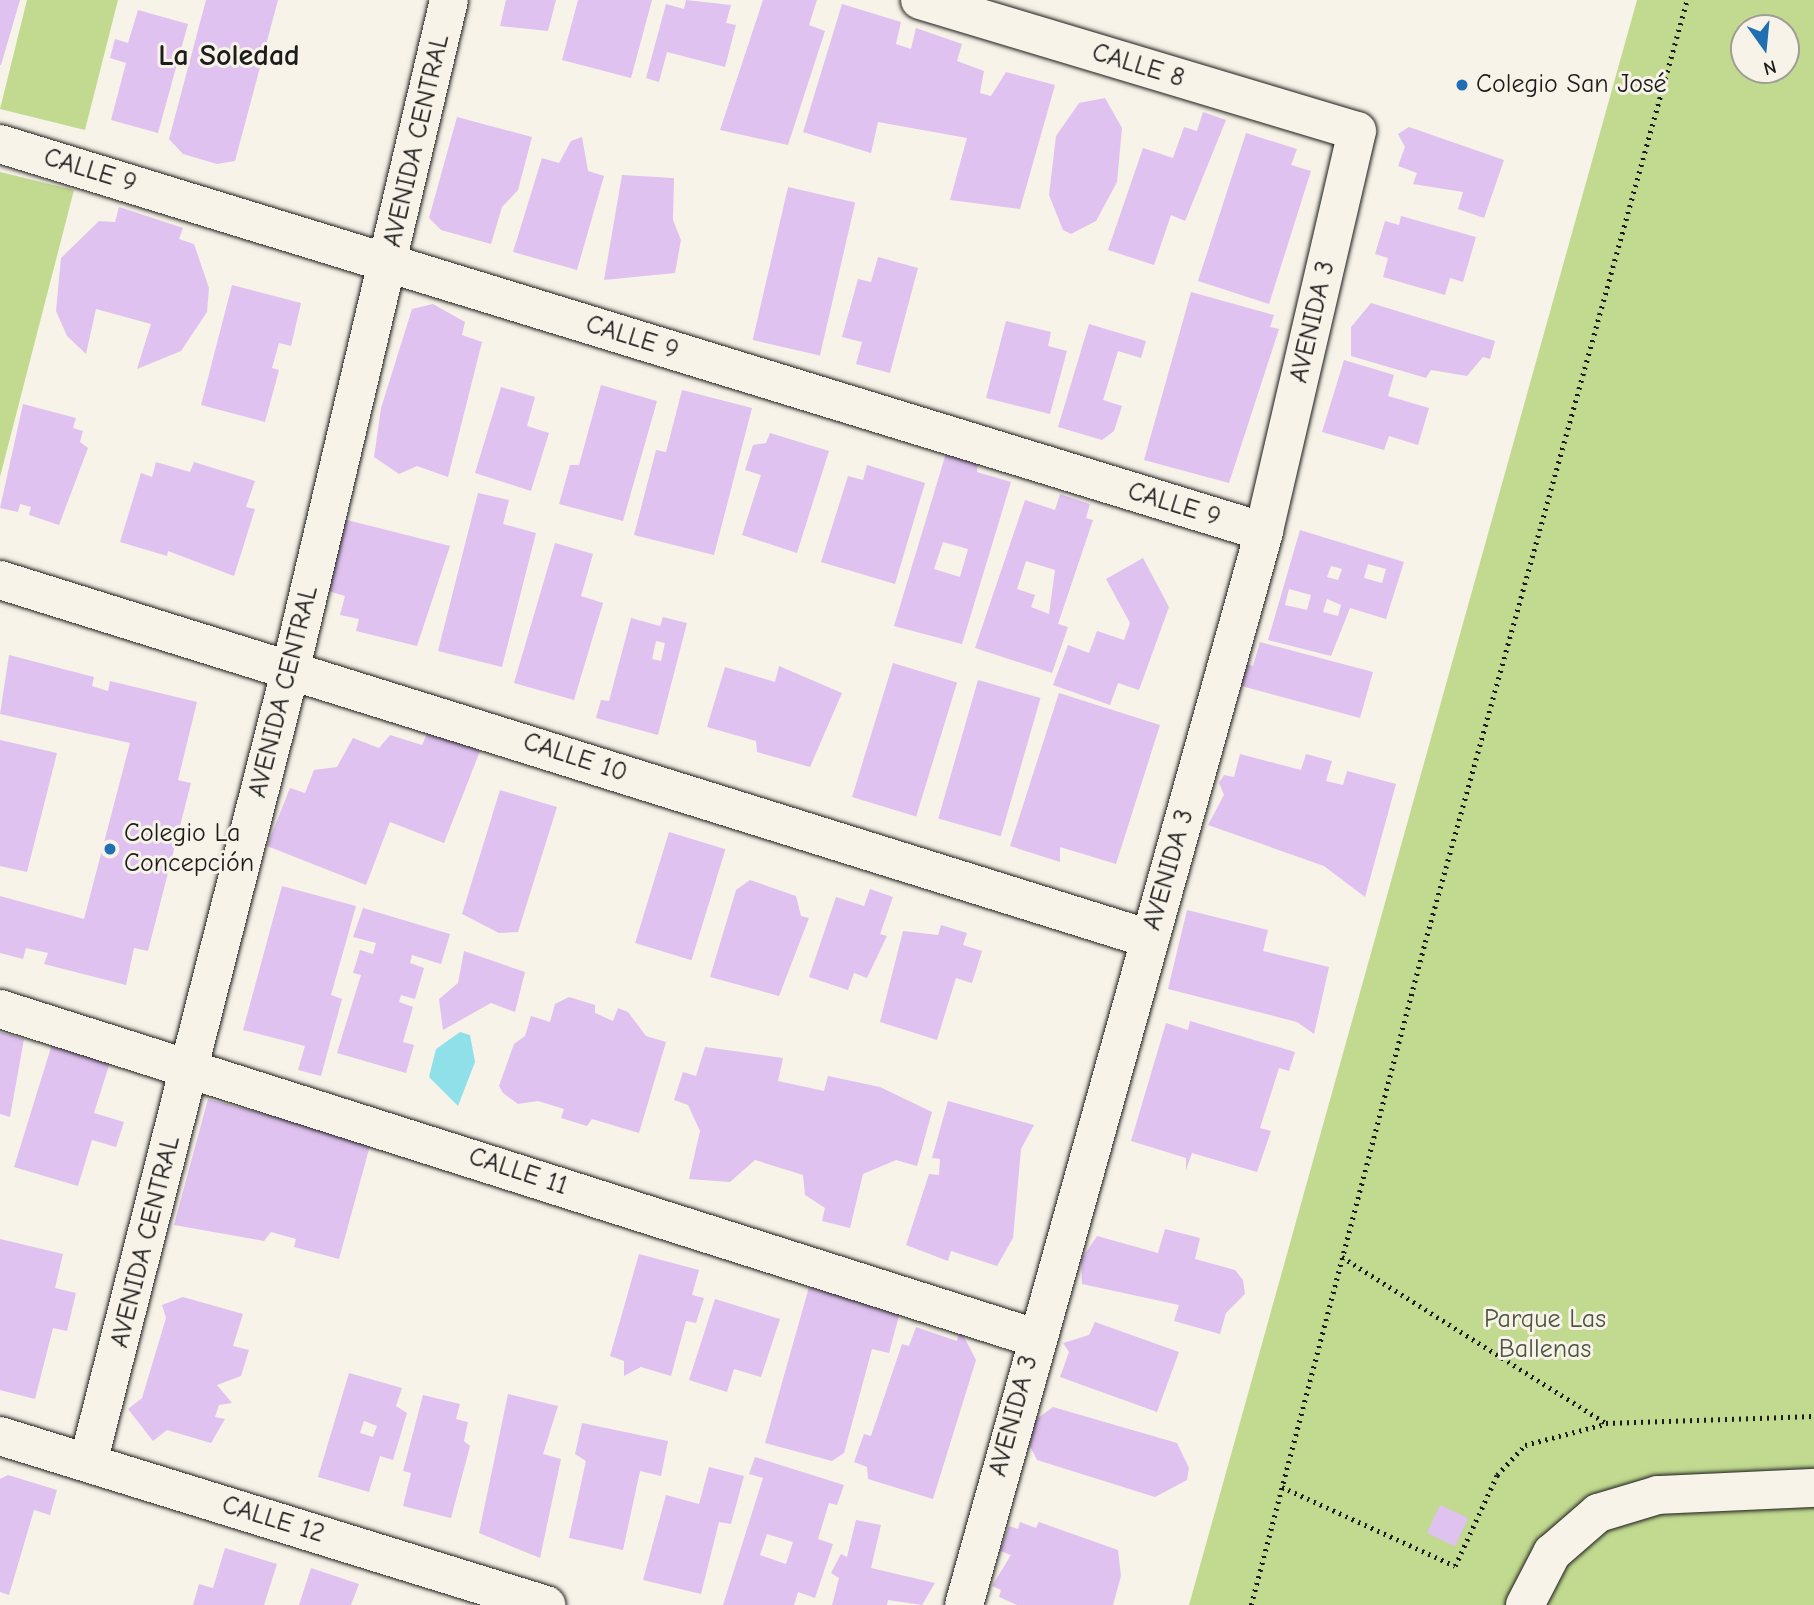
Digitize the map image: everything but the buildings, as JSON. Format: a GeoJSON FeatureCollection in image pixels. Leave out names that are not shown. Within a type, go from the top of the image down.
{"type":"FeatureCollection","features":[{"type":"Feature","properties":{"kind":"street","name":"AVENIDA CENTRAL"},"geometry":{"type":"LineString","coordinates":[[89,1463],[191,1067],[390,263],[449,0]]}},
{"type":"Feature","properties":{"kind":"street","name":"CALLE 8"},"geometry":{"type":"LineString","coordinates":[[920,0],[1357,131]]}},
{"type":"Feature","properties":{"kind":"street","name":"AVENIDA 3"},"geometry":{"type":"LineString","coordinates":[[964,1605],[1035,1338],[1264,532],[1357,131]]}},
{"type":"Feature","properties":{"kind":"street","name":"CALLE 9"},"geometry":{"type":"LineString","coordinates":[[0,144],[1264,532]]}},
{"type":"Feature","properties":{"kind":"street","name":"CALLE 10"},"geometry":{"type":"LineString","coordinates":[[0,580],[290,667],[1150,939]]}},
{"type":"Feature","properties":{"kind":"street","name":"CALLE 11"},"geometry":{"type":"LineString","coordinates":[[0,1009],[191,1067],[1035,1338]]}},
{"type":"Feature","properties":{"kind":"street","name":"CALLE 12"},"geometry":{"type":"LineString","coordinates":[[0,1436],[546,1605]]}},
{"type":"Feature","properties":{"kind":"street"},"geometry":{"type":"LineString","coordinates":[[1525,1605],[1552,1553],[1598,1513],[1658,1495],[1814,1488]]}},
{"type":"Feature","properties":{"kind":"path"},"geometry":{"type":"LineString","coordinates":[[1251,1605],[1342,1257],[1687,0]]}},
{"type":"Feature","properties":{"kind":"path"},"geometry":{"type":"LineString","coordinates":[[1342,1257],[1606,1423]]}},
{"type":"Feature","properties":{"kind":"path"},"geometry":{"type":"LineString","coordinates":[[1282,1487],[1455,1566],[1497,1475],[1525,1445],[1606,1423],[1814,1416]]}},
{"type":"Feature","properties":{"kind":"green space"},"geometry":{"type":"Polygon","coordinates":[[[27,0],[118,0],[85,130],[0,109],[27,0]]]}},
{"type":"Feature","properties":{"kind":"green space","name":"Parque Las Ballenas"},"geometry":{"type":"Polygon","coordinates":[[[1637,0],[1814,0],[1814,1605],[1189,1605],[1637,0]]]}},
{"type":"Feature","properties":{"kind":"green space"},"geometry":{"type":"Polygon","coordinates":[[[0,172],[74,190],[0,477],[0,172]]]}},
{"type":"Feature","properties":{"kind":"water"},"geometry":{"type":"Polygon","coordinates":[[[460,1032],[470,1035],[475,1062],[458,1106],[429,1077],[436,1049],[460,1032]]]}},
{"type":"Feature","properties":{"kind":"place","name":"Colegio San José"},"geometry":{"type":"Point","coordinates":[1462,85]}},
{"type":"Feature","properties":{"kind":"place","name":"Colegio La Concepción"},"geometry":{"type":"Point","coordinates":[110,849]}},
{"type":"Feature","properties":{"kind":"district","name":"La Soledad"},"geometry":{"type":"Point","coordinates":[229,56]}}]}
